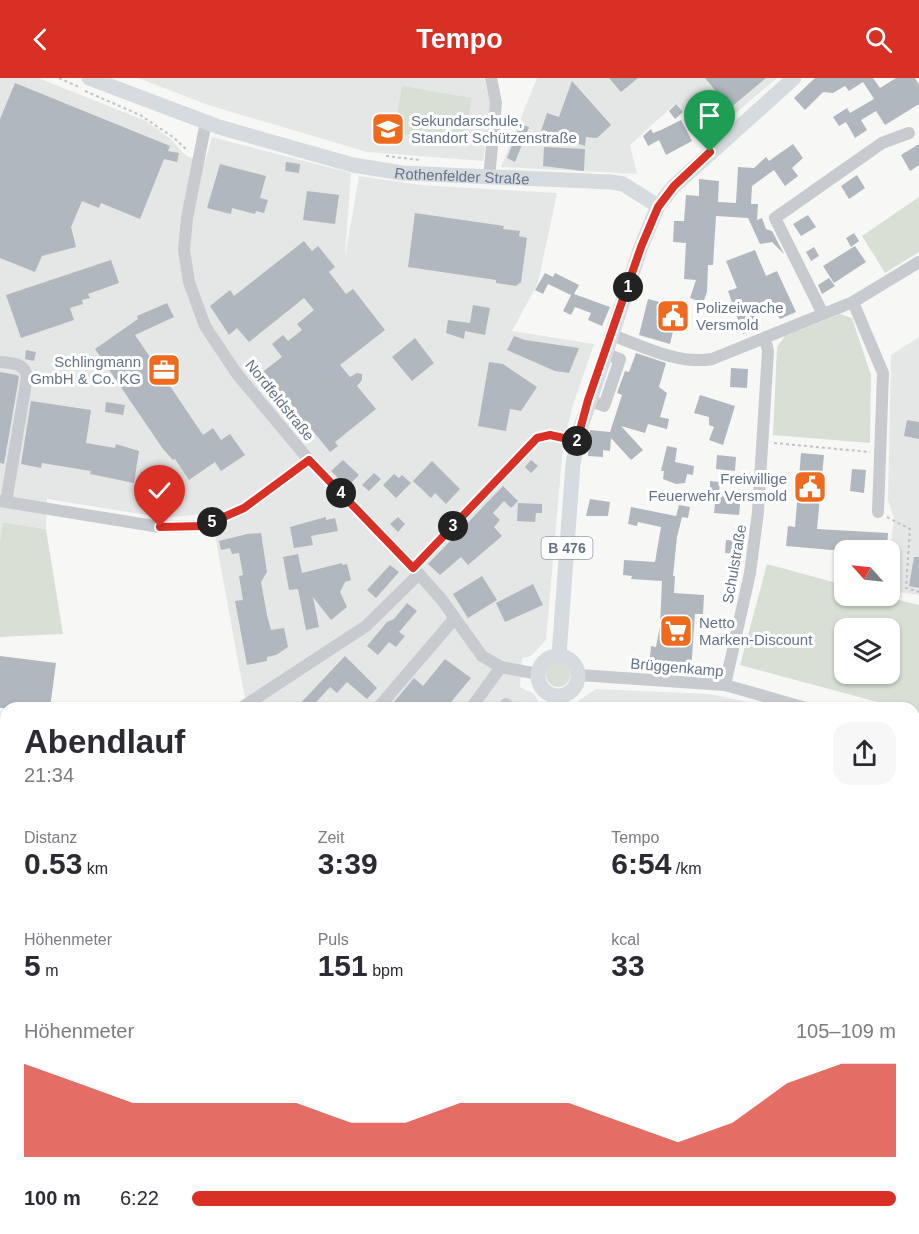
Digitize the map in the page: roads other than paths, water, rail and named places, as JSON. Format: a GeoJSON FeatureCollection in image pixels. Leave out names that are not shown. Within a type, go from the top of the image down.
{"type":"FeatureCollection","features":[{"type":"Feature","properties":{"kind":"main road","name":"Rothenfelder Straße"},"geometry":{"type":"LineString","coordinates":[[88,78],[207,122],[353,165],[402,173],[617,183],[632,189],[658,207]]}},
{"type":"Feature","properties":{"kind":"main road","name":"B 476"},"geometry":{"type":"LineString","coordinates":[[559,655],[570,494],[577,441],[588,400],[641,247],[658,207],[674,186],[794,78]]}},
{"type":"Feature","properties":{"kind":"main road"},"geometry":{"type":"LineString","coordinates":[[559,655],[571,660],[579,675],[578,682],[569,693],[556,702],[545,691],[538,674],[545,660],[559,655]]}},
{"type":"Feature","properties":{"kind":"street"},"geometry":{"type":"LineString","coordinates":[[489,178],[496,103],[490,78]]}},
{"type":"Feature","properties":{"kind":"street","name":"Nordfeldstraße"},"geometry":{"type":"LineString","coordinates":[[207,122],[199,154],[184,250],[189,282],[205,326],[224,354],[309,460],[416,571],[455,618],[482,656],[501,668],[538,674]]}},
{"type":"Feature","properties":{"kind":"street"},"geometry":{"type":"LineString","coordinates":[[823,314],[775,218],[882,143],[909,133]]}},
{"type":"Feature","properties":{"kind":"street"},"geometry":{"type":"LineString","coordinates":[[612,335],[671,355],[700,361],[765,338],[853,302],[919,262]]}},
{"type":"Feature","properties":{"kind":"street"},"geometry":{"type":"LineString","coordinates":[[853,302],[883,373],[882,453],[878,512]]}},
{"type":"Feature","properties":{"kind":"street","name":"Schulstraße"},"geometry":{"type":"LineString","coordinates":[[725,685],[750,573],[758,512],[768,351],[765,338]]}},
{"type":"Feature","properties":{"kind":"street"},"geometry":{"type":"LineString","coordinates":[[0,362],[21,366],[27,371],[5,474],[3,502],[160,527],[203,526],[244,508],[309,460]]}},
{"type":"Feature","properties":{"kind":"street"},"geometry":{"type":"LineString","coordinates":[[251,702],[366,626],[489,489]]}},
{"type":"Feature","properties":{"kind":"street"},"geometry":{"type":"LineString","coordinates":[[383,702],[455,618]]}},
{"type":"Feature","properties":{"kind":"street"},"geometry":{"type":"LineString","coordinates":[[476,702],[501,668]]}},
{"type":"Feature","properties":{"kind":"street","name":"Brüggenkamp"},"geometry":{"type":"LineString","coordinates":[[579,675],[725,685],[785,702]]}},
{"type":"Feature","properties":{"kind":"place","name":"Sekundarschule, Standort Schützenstraße"},"geometry":{"type":"Point","coordinates":[388,129]}},
{"type":"Feature","properties":{"kind":"place","name":"Polizeiwache Versmold"},"geometry":{"type":"Point","coordinates":[673,316]}},
{"type":"Feature","properties":{"kind":"place","name":"Schlingmann GmbH & Co. KG"},"geometry":{"type":"Point","coordinates":[164,370]}},
{"type":"Feature","properties":{"kind":"place","name":"Freiwillige Feuerwehr Versmold"},"geometry":{"type":"Point","coordinates":[810,487]}},
{"type":"Feature","properties":{"kind":"place","name":"Netto Marken-Discount"},"geometry":{"type":"Point","coordinates":[676,631]}}]}
